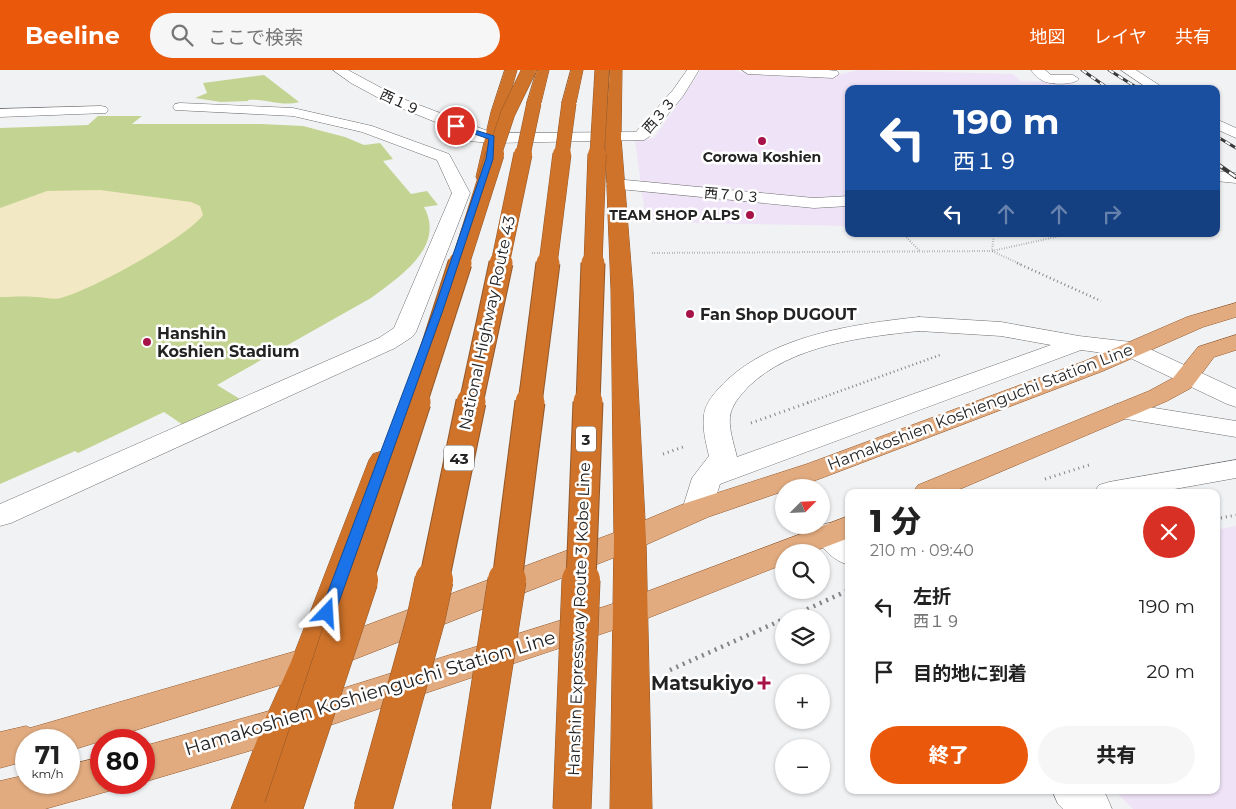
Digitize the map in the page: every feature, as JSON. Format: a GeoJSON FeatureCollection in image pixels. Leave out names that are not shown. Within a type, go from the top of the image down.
{"type":"FeatureCollection","features":[{"type":"Feature","properties":{"kind":"highway"},"geometry":{"type":"LineString","coordinates":[[252,809],[309,662],[439,310],[490,159],[492,138],[504,89],[511,70]]}},
{"type":"Feature","properties":{"kind":"highway"},"geometry":{"type":"LineString","coordinates":[[283,809],[355,592],[508,113],[529,70]]}},
{"type":"Feature","properties":{"kind":"highway","name":"National Highway Route 43"},"geometry":{"type":"LineString","coordinates":[[373,809],[426,618],[534,103],[544,70]]}},
{"type":"Feature","properties":{"kind":"highway"},"geometry":{"type":"LineString","coordinates":[[471,809],[504,601],[569,103],[577,70]]}},
{"type":"Feature","properties":{"kind":"highway","name":"Hanshin Expressway Route 3 Kobe Line"},"geometry":{"type":"LineString","coordinates":[[572,809],[602,70]]}},
{"type":"Feature","properties":{"kind":"highway"},"geometry":{"type":"LineString","coordinates":[[616,70],[613,138],[622,290],[630,539],[632,809]]}},
{"type":"Feature","properties":{"kind":"main road","name":"Hamakoshien Koshienguchi Station Line"},"geometry":{"type":"LineString","coordinates":[[80,732],[309,662],[630,539],[697,510],[817,470],[1094,366],[1195,322],[1236,310]]}},
{"type":"Feature","properties":{"kind":"main road"},"geometry":{"type":"LineString","coordinates":[[935,489],[1124,411],[1173,388],[1182,383],[1206,352],[1236,342]]}},
{"type":"Feature","properties":{"kind":"main road","name":"Hamakoshien Koshienguchi Station Line"},"geometry":{"type":"LineString","coordinates":[[155,761],[284,724],[631,611],[842,538]]}},
{"type":"Feature","properties":{"kind":"main road"},"geometry":{"type":"LineString","coordinates":[[0,750],[15,747]]}},
{"type":"Feature","properties":{"kind":"main road"},"geometry":{"type":"LineString","coordinates":[[0,801],[90,779]]}},
{"type":"Feature","properties":{"kind":"street","name":"西３３"},"geometry":{"type":"LineString","coordinates":[[473,138],[639,137],[645,133],[678,93],[693,70]]}},
{"type":"Feature","properties":{"kind":"street"},"geometry":{"type":"LineString","coordinates":[[748,70],[833,74]]}},
{"type":"Feature","properties":{"kind":"street"},"geometry":{"type":"LineString","coordinates":[[1037,70],[1048,79],[1073,80]]}},
{"type":"Feature","properties":{"kind":"street"},"geometry":{"type":"LineString","coordinates":[[1061,70],[1079,85]]}},
{"type":"Feature","properties":{"kind":"street"},"geometry":{"type":"LineString","coordinates":[[1128,70],[1152,85]]}},
{"type":"Feature","properties":{"kind":"street","name":"西１９"},"geometry":{"type":"LineString","coordinates":[[349,72],[423,112],[492,138]]}},
{"type":"Feature","properties":{"kind":"street"},"geometry":{"type":"LineString","coordinates":[[0,516],[387,343],[404,332],[461,193],[443,156],[367,129],[293,112],[180,107]]}},
{"type":"Feature","properties":{"kind":"street"},"geometry":{"type":"LineString","coordinates":[[0,114],[102,110]]}},
{"type":"Feature","properties":{"kind":"street"},"geometry":{"type":"LineString","coordinates":[[1220,125],[1236,134]]}},
{"type":"Feature","properties":{"kind":"street"},"geometry":{"type":"LineString","coordinates":[[1220,176],[1236,178]]}},
{"type":"Feature","properties":{"kind":"street","name":"西７０３"},"geometry":{"type":"LineString","coordinates":[[615,184],[814,203],[845,201]]}},
{"type":"Feature","properties":{"kind":"street"},"geometry":{"type":"LineString","coordinates":[[697,510],[707,478],[723,457],[718,435],[717,413],[728,394],[749,373],[784,352],[864,330],[919,324],[1001,329],[1079,343],[1131,349],[1188,374],[1236,399]]}},
{"type":"Feature","properties":{"kind":"street"},"geometry":{"type":"LineString","coordinates":[[707,478],[1079,343]]}},
{"type":"Feature","properties":{"kind":"street"},"geometry":{"type":"LineString","coordinates":[[1124,411],[1236,429]]}},
{"type":"Feature","properties":{"kind":"street"},"geometry":{"type":"LineString","coordinates":[[1126,489],[1236,469]]}},
{"type":"Feature","properties":{"kind":"street"},"geometry":{"type":"LineString","coordinates":[[1077,794],[1091,809]]}},
{"type":"Feature","properties":{"kind":"path"},"geometry":{"type":"LineString","coordinates":[[906,237],[920,251]]}},
{"type":"Feature","properties":{"kind":"path"},"geometry":{"type":"LineString","coordinates":[[992,251],[994,237]]}},
{"type":"Feature","properties":{"kind":"path"},"geometry":{"type":"LineString","coordinates":[[651,252],[992,251],[1055,237]]}},
{"type":"Feature","properties":{"kind":"path"},"geometry":{"type":"LineString","coordinates":[[992,251],[1101,302]]}},
{"type":"Feature","properties":{"kind":"path"},"geometry":{"type":"LineString","coordinates":[[742,426],[944,354]]}},
{"type":"Feature","properties":{"kind":"path"},"geometry":{"type":"LineString","coordinates":[[659,456],[687,446]]}},
{"type":"Feature","properties":{"kind":"path"},"geometry":{"type":"LineString","coordinates":[[1220,518],[1236,514]]}},
{"type":"Feature","properties":{"kind":"path"},"geometry":{"type":"LineString","coordinates":[[808,609],[845,592]]}},
{"type":"Feature","properties":{"kind":"path"},"geometry":{"type":"LineString","coordinates":[[668,671],[775,623]]}},
{"type":"Feature","properties":{"kind":"shaded area"},"geometry":{"type":"Polygon","coordinates":[[[701,70],[735,70],[743,73],[831,77],[858,70],[1013,74],[1021,81],[1071,82],[1074,85],[845,85],[845,226],[646,222],[635,140],[654,138],[701,70]]]}},
{"type":"Feature","properties":{"kind":"shaded area"},"geometry":{"type":"Polygon","coordinates":[[[1236,526],[1236,809],[1133,809],[1118,794],[1220,794],[1220,529],[1236,526]]]}},
{"type":"Feature","properties":{"kind":"green space"},"geometry":{"type":"Polygon","coordinates":[[[264,75],[299,102],[286,104],[248,100],[221,102],[195,98],[207,93],[203,83],[264,75]]]}},
{"type":"Feature","properties":{"kind":"green space","name":"Hanshin Koshien Stadium"},"geometry":{"type":"Polygon","coordinates":[[[98,116],[142,116],[132,124],[261,124],[303,126],[345,137],[364,145],[380,143],[393,159],[383,161],[411,194],[427,191],[438,205],[424,207],[429,222],[429,235],[424,248],[406,271],[394,281],[371,298],[217,385],[240,399],[186,427],[164,412],[78,453],[75,451],[0,484],[0,128],[88,125],[98,116]]]}},
{"type":"Feature","properties":{"kind":"sand"},"geometry":{"type":"Polygon","coordinates":[[[100,190],[191,202],[200,206],[203,215],[193,225],[158,250],[114,275],[75,293],[58,299],[0,297],[0,208],[47,191],[100,190]]]}},
{"type":"Feature","properties":{"kind":"railway"},"geometry":{"type":"LineString","coordinates":[[1082,70],[1103,85]]}},
{"type":"Feature","properties":{"kind":"railway"},"geometry":{"type":"LineString","coordinates":[[1109,70],[1133,85]]}},
{"type":"Feature","properties":{"kind":"railway"},"geometry":{"type":"LineString","coordinates":[[1220,138],[1236,148]]}},
{"type":"Feature","properties":{"kind":"railway"},"geometry":{"type":"LineString","coordinates":[[1220,166],[1236,177]]}},
{"type":"Feature","properties":{"kind":"place","name":"Corowa Koshien"},"geometry":{"type":"Point","coordinates":[762,141]}},
{"type":"Feature","properties":{"kind":"place","name":"TEAM SHOP ALPS"},"geometry":{"type":"Point","coordinates":[750,215]}},
{"type":"Feature","properties":{"kind":"place","name":"Fan Shop DUGOUT"},"geometry":{"type":"Point","coordinates":[690,314]}},
{"type":"Feature","properties":{"kind":"place","name":"Hanshin Koshien Stadium"},"geometry":{"type":"Point","coordinates":[147,342]}},
{"type":"Feature","properties":{"kind":"place","name":"Matsukiyo"},"geometry":{"type":"Point","coordinates":[764,683]}},
{"type":"Feature","properties":{"kind":"route"},"geometry":{"type":"LineString","coordinates":[[327,613],[439,310],[490,159],[492,138],[456,126]]}}]}
